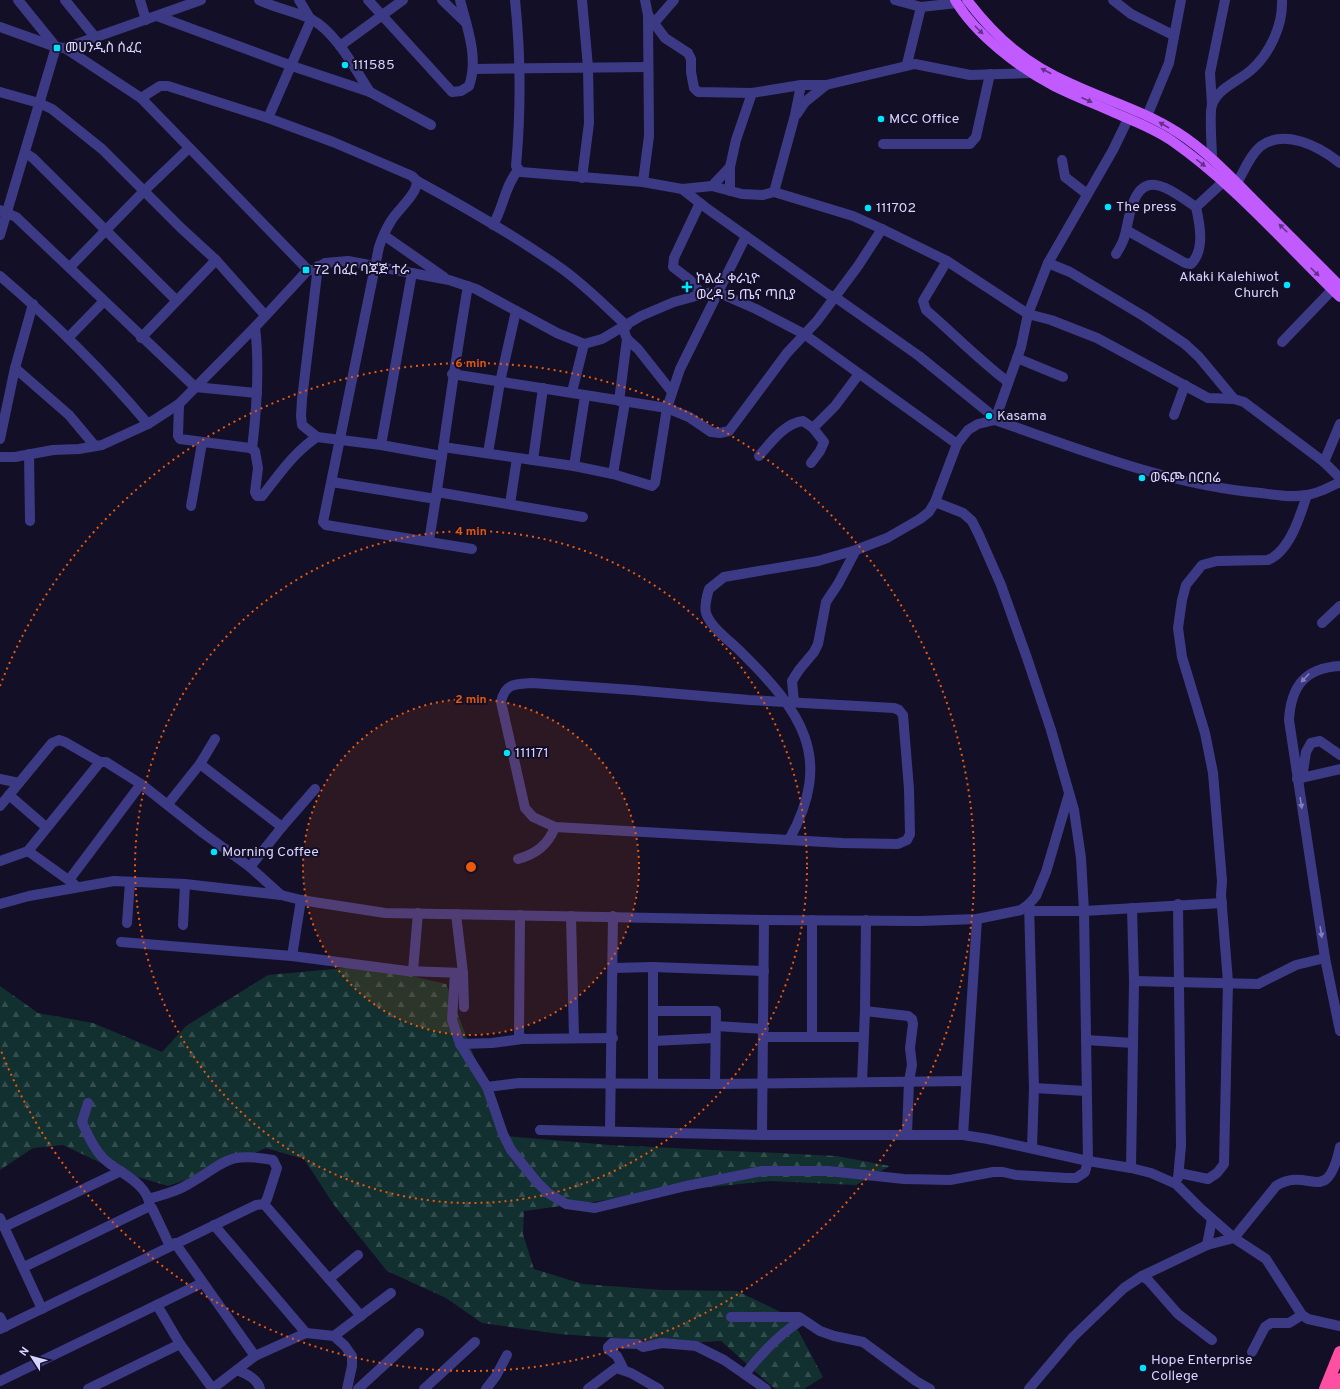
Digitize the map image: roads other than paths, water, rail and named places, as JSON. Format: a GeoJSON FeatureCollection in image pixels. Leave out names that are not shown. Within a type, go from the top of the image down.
{"type":"FeatureCollection","features":[{"type":"Feature","properties":{"kind":"highway"},"geometry":{"type":"LineString","coordinates":[[1324,1389],[1339,1355]]}},
{"type":"Feature","properties":{"kind":"highway"},"geometry":{"type":"LineString","coordinates":[[1336,1389],[1340,1379]]}},
{"type":"Feature","properties":{"kind":"main road"},"geometry":{"type":"LineString","coordinates":[[967,0],[999,38],[1037,66],[1071,84],[1147,116],[1177,132],[1212,158],[1336,288],[1340,297]]}},
{"type":"Feature","properties":{"kind":"main road"},"geometry":{"type":"LineString","coordinates":[[956,2],[970,20],[994,45],[1031,73],[1054,86],[1128,118],[1171,140],[1206,166],[1336,288]]}},
{"type":"Feature","properties":{"kind":"street"},"geometry":{"type":"LineString","coordinates":[[18,0],[61,48]]}},
{"type":"Feature","properties":{"kind":"street"},"geometry":{"type":"LineString","coordinates":[[65,0],[95,37]]}},
{"type":"Feature","properties":{"kind":"street"},"geometry":{"type":"LineString","coordinates":[[140,0],[146,20]]}},
{"type":"Feature","properties":{"kind":"street"},"geometry":{"type":"LineString","coordinates":[[61,48],[201,0]]}},
{"type":"Feature","properties":{"kind":"street"},"geometry":{"type":"LineString","coordinates":[[259,0],[311,20],[322,27],[340,46],[370,92]]}},
{"type":"Feature","properties":{"kind":"street"},"geometry":{"type":"LineString","coordinates":[[299,0],[311,20]]}},
{"type":"Feature","properties":{"kind":"street"},"geometry":{"type":"LineString","coordinates":[[368,0],[452,92],[461,91],[469,86],[474,69],[470,37],[460,0]]}},
{"type":"Feature","properties":{"kind":"street"},"geometry":{"type":"LineString","coordinates":[[340,46],[403,0]]}},
{"type":"Feature","properties":{"kind":"street"},"geometry":{"type":"LineString","coordinates":[[442,0],[466,23]]}},
{"type":"Feature","properties":{"kind":"street"},"geometry":{"type":"LineString","coordinates":[[515,0],[520,68],[520,114],[516,166],[521,172],[643,182],[682,189],[712,186],[730,191],[763,195],[774,192],[853,216],[947,261],[1028,314],[1097,338],[1208,398],[1234,398],[1244,402],[1324,462],[1340,478]]}},
{"type":"Feature","properties":{"kind":"street"},"geometry":{"type":"LineString","coordinates":[[582,0],[588,67],[589,123],[582,178]]}},
{"type":"Feature","properties":{"kind":"street"},"geometry":{"type":"LineString","coordinates":[[645,0],[651,19],[665,38],[688,53],[691,59],[691,72],[694,88],[698,92],[752,93],[801,85],[826,85],[907,64],[915,64],[970,75],[1031,73]]}},
{"type":"Feature","properties":{"kind":"street"},"geometry":{"type":"LineString","coordinates":[[643,182],[649,136],[648,67],[651,19],[674,0]]}},
{"type":"Feature","properties":{"kind":"street"},"geometry":{"type":"LineString","coordinates":[[895,0],[921,7],[956,2]]}},
{"type":"Feature","properties":{"kind":"street"},"geometry":{"type":"LineString","coordinates":[[1113,0],[1131,14],[1174,35]]}},
{"type":"Feature","properties":{"kind":"street"},"geometry":{"type":"LineString","coordinates":[[1147,116],[1169,63],[1181,0]]}},
{"type":"Feature","properties":{"kind":"street"},"geometry":{"type":"LineString","coordinates":[[1212,158],[1212,105],[1210,73],[1224,0]]}},
{"type":"Feature","properties":{"kind":"street"},"geometry":{"type":"LineString","coordinates":[[1212,105],[1225,89],[1251,70],[1266,53],[1276,34],[1282,11],[1282,0]]}},
{"type":"Feature","properties":{"kind":"street"},"geometry":{"type":"LineString","coordinates":[[907,64],[921,7]]}},
{"type":"Feature","properties":{"kind":"street"},"geometry":{"type":"LineString","coordinates":[[157,16],[292,66],[370,92],[430,125]]}},
{"type":"Feature","properties":{"kind":"street"},"geometry":{"type":"LineString","coordinates":[[268,118],[311,20]]}},
{"type":"Feature","properties":{"kind":"street"},"geometry":{"type":"LineString","coordinates":[[0,27],[61,48],[141,98],[189,148],[313,268]]}},
{"type":"Feature","properties":{"kind":"street"},"geometry":{"type":"LineString","coordinates":[[0,235],[4,211],[25,153],[39,103],[61,48]]}},
{"type":"Feature","properties":{"kind":"street"},"geometry":{"type":"LineString","coordinates":[[474,69],[648,67]]}},
{"type":"Feature","properties":{"kind":"street"},"geometry":{"type":"LineString","coordinates":[[883,144],[970,144],[976,137],[990,74]]}},
{"type":"Feature","properties":{"kind":"street"},"geometry":{"type":"LineString","coordinates":[[774,192],[796,115],[801,85]]}},
{"type":"Feature","properties":{"kind":"street"},"geometry":{"type":"LineString","coordinates":[[796,115],[805,102],[826,85]]}},
{"type":"Feature","properties":{"kind":"street"},"geometry":{"type":"LineString","coordinates":[[141,98],[160,86],[168,86],[268,118],[333,142],[412,176],[417,181],[493,225],[558,266],[595,296],[624,327],[627,339],[622,402],[613,474]]}},
{"type":"Feature","properties":{"kind":"street"},"geometry":{"type":"LineString","coordinates":[[0,92],[39,103],[52,109],[102,149],[216,260],[265,315]]}},
{"type":"Feature","properties":{"kind":"street"},"geometry":{"type":"LineString","coordinates":[[730,191],[730,167],[736,140],[752,93]]}},
{"type":"Feature","properties":{"kind":"street"},"geometry":{"type":"LineString","coordinates":[[995,420],[1017,358],[1028,314],[1048,263],[1114,150],[1128,118]]}},
{"type":"Feature","properties":{"kind":"street"},"geometry":{"type":"LineString","coordinates":[[1237,183],[1250,159],[1260,147],[1270,140],[1279,138],[1316,147],[1340,163]]}},
{"type":"Feature","properties":{"kind":"street"},"geometry":{"type":"LineString","coordinates":[[70,267],[144,191],[189,148]]}},
{"type":"Feature","properties":{"kind":"street"},"geometry":{"type":"LineString","coordinates":[[25,153],[33,158],[176,300]]}},
{"type":"Feature","properties":{"kind":"street"},"geometry":{"type":"LineString","coordinates":[[1062,160],[1065,177],[1087,194]]}},
{"type":"Feature","properties":{"kind":"street"},"geometry":{"type":"LineString","coordinates":[[712,186],[730,167]]}},
{"type":"Feature","properties":{"kind":"street"},"geometry":{"type":"LineString","coordinates":[[493,225],[501,207],[503,195],[510,180],[518,170]]}},
{"type":"Feature","properties":{"kind":"street"},"geometry":{"type":"LineString","coordinates":[[417,181],[417,186],[386,229],[385,236],[379,247],[323,522],[326,525],[472,549]]}},
{"type":"Feature","properties":{"kind":"street"},"geometry":{"type":"LineString","coordinates":[[1196,207],[1222,182]]}},
{"type":"Feature","properties":{"kind":"street"},"geometry":{"type":"LineString","coordinates":[[1116,254],[1128,231],[1129,216],[1138,191],[1147,185],[1162,186],[1196,207],[1200,224],[1199,252],[1191,264],[1185,263],[1128,231]]}},
{"type":"Feature","properties":{"kind":"street"},"geometry":{"type":"LineString","coordinates":[[682,189],[829,295],[835,297],[920,356],[988,412],[995,420],[1110,459],[1203,486],[1234,491],[1288,496],[1307,495],[1340,482]]}},
{"type":"Feature","properties":{"kind":"street"},"geometry":{"type":"LineString","coordinates":[[700,203],[674,258],[673,267],[690,280],[702,294]]}},
{"type":"Feature","properties":{"kind":"street"},"geometry":{"type":"LineString","coordinates":[[4,211],[16,216],[195,387],[257,393]]}},
{"type":"Feature","properties":{"kind":"street"},"geometry":{"type":"LineString","coordinates":[[452,374],[667,408],[689,417],[711,432],[720,434],[729,431],[787,353],[817,321],[858,266],[882,229]]}},
{"type":"Feature","properties":{"kind":"street"},"geometry":{"type":"LineString","coordinates":[[385,236],[449,280]]}},
{"type":"Feature","properties":{"kind":"street"},"geometry":{"type":"LineString","coordinates":[[313,268],[301,416],[302,425],[317,437],[442,451],[488,453],[574,466],[613,474],[652,486],[654,483],[667,408],[680,369],[746,236]]}},
{"type":"Feature","properties":{"kind":"street"},"geometry":{"type":"LineString","coordinates":[[142,338],[176,300],[216,260]]}},
{"type":"Feature","properties":{"kind":"street"},"geometry":{"type":"LineString","coordinates":[[0,457],[102,445],[148,424],[179,404],[265,315],[313,268],[325,263],[348,261],[449,280],[468,286],[558,333],[584,344],[602,339],[658,309],[702,294],[717,292],[756,309],[804,334],[957,444]]}},
{"type":"Feature","properties":{"kind":"street"},"geometry":{"type":"LineString","coordinates":[[947,261],[923,301],[923,305],[926,310],[970,349],[979,360],[1008,382]]}},
{"type":"Feature","properties":{"kind":"street"},"geometry":{"type":"LineString","coordinates":[[1048,263],[1070,272],[1145,317],[1185,344],[1199,357],[1234,398]]}},
{"type":"Feature","properties":{"kind":"street"},"geometry":{"type":"LineString","coordinates":[[382,445],[412,273]]}},
{"type":"Feature","properties":{"kind":"street"},"geometry":{"type":"LineString","coordinates":[[0,276],[33,304],[68,338],[109,379],[148,424]]}},
{"type":"Feature","properties":{"kind":"street"},"geometry":{"type":"LineString","coordinates":[[429,541],[452,374],[468,286]]}},
{"type":"Feature","properties":{"kind":"street"},"geometry":{"type":"LineString","coordinates":[[1282,342],[1336,288]]}},
{"type":"Feature","properties":{"kind":"street"},"geometry":{"type":"LineString","coordinates":[[68,338],[104,301]]}},
{"type":"Feature","properties":{"kind":"street"},"geometry":{"type":"LineString","coordinates":[[0,439],[15,368],[33,304]]}},
{"type":"Feature","properties":{"kind":"street"},"geometry":{"type":"LineString","coordinates":[[488,453],[500,382],[516,311]]}},
{"type":"Feature","properties":{"kind":"street"},"geometry":{"type":"LineString","coordinates":[[255,327],[258,352],[257,393],[252,449],[256,454],[258,463],[255,492],[257,496],[262,496],[289,462],[307,443],[317,437]]}},
{"type":"Feature","properties":{"kind":"street"},"geometry":{"type":"LineString","coordinates":[[627,339],[638,350],[672,392]]}},
{"type":"Feature","properties":{"kind":"street"},"geometry":{"type":"LineString","coordinates":[[572,392],[584,344]]}},
{"type":"Feature","properties":{"kind":"street"},"geometry":{"type":"LineString","coordinates":[[1017,358],[1063,377]]}},
{"type":"Feature","properties":{"kind":"street"},"geometry":{"type":"LineString","coordinates":[[15,368],[69,415],[95,446]]}},
{"type":"Feature","properties":{"kind":"street"},"geometry":{"type":"LineString","coordinates":[[813,428],[835,406],[860,374]]}},
{"type":"Feature","properties":{"kind":"street"},"geometry":{"type":"LineString","coordinates":[[1174,415],[1185,385]]}},
{"type":"Feature","properties":{"kind":"street"},"geometry":{"type":"LineString","coordinates":[[533,460],[543,388]]}},
{"type":"Feature","properties":{"kind":"street"},"geometry":{"type":"LineString","coordinates":[[574,466],[585,396]]}},
{"type":"Feature","properties":{"kind":"street"},"geometry":{"type":"LineString","coordinates":[[179,404],[178,436],[184,440],[252,449]]}},
{"type":"Feature","properties":{"kind":"street"},"geometry":{"type":"LineString","coordinates":[[759,456],[775,437],[795,422],[803,420],[813,428],[824,442],[820,451],[811,463]]}},
{"type":"Feature","properties":{"kind":"street"},"geometry":{"type":"LineString","coordinates":[[789,840],[798,824],[812,773],[810,751],[790,702],[714,625],[706,613],[709,589],[724,577],[818,561],[856,550],[887,538],[920,519],[929,512],[935,502],[957,444],[968,430],[978,424],[995,420]]}},
{"type":"Feature","properties":{"kind":"street"},"geometry":{"type":"LineString","coordinates":[[1324,462],[1340,424]]}},
{"type":"Feature","properties":{"kind":"street"},"geometry":{"type":"LineString","coordinates":[[191,506],[202,443]]}},
{"type":"Feature","properties":{"kind":"street"},"geometry":{"type":"LineString","coordinates":[[29,454],[30,521]]}},
{"type":"Feature","properties":{"kind":"street"},"geometry":{"type":"LineString","coordinates":[[510,504],[517,458]]}},
{"type":"Feature","properties":{"kind":"street"},"geometry":{"type":"LineString","coordinates":[[332,482],[510,504],[583,517]]}},
{"type":"Feature","properties":{"kind":"street"},"geometry":{"type":"LineString","coordinates":[[1179,1173],[1208,1179],[1217,1173],[1224,1164],[1228,982],[1222,903],[1222,881],[1213,773],[1205,733],[1182,656],[1178,628],[1182,600],[1186,585],[1202,565],[1217,561],[1268,560],[1281,552],[1297,524],[1307,495]]}},
{"type":"Feature","properties":{"kind":"street"},"geometry":{"type":"LineString","coordinates":[[459,973],[452,1020],[460,1044],[487,1087],[503,1134],[511,1150],[548,1194],[557,1200],[577,1206],[595,1208],[686,1186],[762,1171],[828,1171],[904,1180],[950,1180],[993,1172],[1003,1172],[1016,1175],[1076,1178],[1085,1172],[1088,1161],[1084,911],[1081,858],[1074,810],[1051,730],[1027,658],[1001,586],[980,535],[972,521],[963,513],[935,502]]}},
{"type":"Feature","properties":{"kind":"street"},"geometry":{"type":"LineString","coordinates":[[790,702],[792,681],[814,652],[818,644],[826,602],[838,584],[856,550]]}},
{"type":"Feature","properties":{"kind":"street"},"geometry":{"type":"LineString","coordinates":[[1322,623],[1340,606]]}},
{"type":"Feature","properties":{"kind":"street"},"geometry":{"type":"LineString","coordinates":[[1340,666],[1310,672],[1294,693],[1290,705],[1289,720],[1299,778],[1325,958],[1340,1031]]}},
{"type":"Feature","properties":{"kind":"street"},"geometry":{"type":"LineString","coordinates":[[532,683],[790,702],[894,708],[899,710],[903,715],[909,782],[910,834],[907,840],[898,844],[789,840],[555,827],[533,817],[525,808],[501,702],[503,693],[508,687],[517,684],[532,683]]}},
{"type":"Feature","properties":{"kind":"street"},"geometry":{"type":"LineString","coordinates":[[168,804],[200,764],[215,739]]}},
{"type":"Feature","properties":{"kind":"street"},"geometry":{"type":"LineString","coordinates":[[0,806],[52,743],[59,740],[100,762],[106,762],[141,784],[250,867],[281,895]]}},
{"type":"Feature","properties":{"kind":"street"},"geometry":{"type":"LineString","coordinates":[[1299,778],[1306,752],[1311,743],[1320,741],[1340,754]]}},
{"type":"Feature","properties":{"kind":"street"},"geometry":{"type":"LineString","coordinates":[[0,861],[28,851],[100,762]]}},
{"type":"Feature","properties":{"kind":"street"},"geometry":{"type":"LineString","coordinates":[[200,764],[282,827]]}},
{"type":"Feature","properties":{"kind":"street"},"geometry":{"type":"LineString","coordinates":[[1299,778],[1340,769]]}},
{"type":"Feature","properties":{"kind":"street"},"geometry":{"type":"LineString","coordinates":[[0,779],[19,783]]}},
{"type":"Feature","properties":{"kind":"street"},"geometry":{"type":"LineString","coordinates":[[69,880],[141,784]]}},
{"type":"Feature","properties":{"kind":"street"},"geometry":{"type":"LineString","coordinates":[[250,867],[282,827],[315,790]]}},
{"type":"Feature","properties":{"kind":"street"},"geometry":{"type":"LineString","coordinates":[[1032,1148],[1034,1088],[1029,908],[1040,888],[1069,794]]}},
{"type":"Feature","properties":{"kind":"street"},"geometry":{"type":"LineString","coordinates":[[8,795],[46,827]]}},
{"type":"Feature","properties":{"kind":"street"},"geometry":{"type":"LineString","coordinates":[[518,859],[539,850],[550,839],[555,827]]}},
{"type":"Feature","properties":{"kind":"street"},"geometry":{"type":"LineString","coordinates":[[28,851],[77,887]]}},
{"type":"Feature","properties":{"kind":"street"},"geometry":{"type":"LineString","coordinates":[[0,904],[29,896],[114,881],[185,884],[281,895],[302,900],[384,913],[520,914],[920,922],[977,919],[1008,914],[1029,908],[1084,911],[1178,904],[1222,903]]}},
{"type":"Feature","properties":{"kind":"street"},"geometry":{"type":"LineString","coordinates":[[127,923],[130,882]]}},
{"type":"Feature","properties":{"kind":"street"},"geometry":{"type":"LineString","coordinates":[[183,924],[185,884]]}},
{"type":"Feature","properties":{"kind":"street"},"geometry":{"type":"LineString","coordinates":[[292,956],[302,900]]}},
{"type":"Feature","properties":{"kind":"street"},"geometry":{"type":"LineString","coordinates":[[1176,1184],[1179,1173],[1180,1146],[1178,904]]}},
{"type":"Feature","properties":{"kind":"street"},"geometry":{"type":"LineString","coordinates":[[1131,1168],[1134,981],[1132,908]]}},
{"type":"Feature","properties":{"kind":"street"},"geometry":{"type":"LineString","coordinates":[[413,971],[418,913]]}},
{"type":"Feature","properties":{"kind":"street"},"geometry":{"type":"LineString","coordinates":[[456,914],[459,973],[464,1007]]}},
{"type":"Feature","properties":{"kind":"street"},"geometry":{"type":"LineString","coordinates":[[520,914],[519,1034],[522,1038]]}},
{"type":"Feature","properties":{"kind":"street"},"geometry":{"type":"LineString","coordinates":[[571,916],[574,1038]]}},
{"type":"Feature","properties":{"kind":"street"},"geometry":{"type":"LineString","coordinates":[[610,1131],[613,1038],[613,916]]}},
{"type":"Feature","properties":{"kind":"street"},"geometry":{"type":"LineString","coordinates":[[963,1135],[977,919]]}},
{"type":"Feature","properties":{"kind":"street"},"geometry":{"type":"LineString","coordinates":[[762,1135],[764,1083],[764,920]]}},
{"type":"Feature","properties":{"kind":"street"},"geometry":{"type":"LineString","coordinates":[[812,920],[812,1036]]}},
{"type":"Feature","properties":{"kind":"street"},"geometry":{"type":"LineString","coordinates":[[862,1082],[865,1011],[866,920]]}},
{"type":"Feature","properties":{"kind":"street"},"geometry":{"type":"LineString","coordinates":[[121,942],[292,956],[413,971],[459,973]]}},
{"type":"Feature","properties":{"kind":"street"},"geometry":{"type":"LineString","coordinates":[[1134,981],[1228,982],[1258,984],[1296,965],[1325,958]]}},
{"type":"Feature","properties":{"kind":"street"},"geometry":{"type":"LineString","coordinates":[[612,968],[653,967],[764,972]]}},
{"type":"Feature","properties":{"kind":"street"},"geometry":{"type":"LineString","coordinates":[[653,967],[653,1083]]}},
{"type":"Feature","properties":{"kind":"street"},"geometry":{"type":"LineString","coordinates":[[653,1011],[714,1010],[717,1013],[715,1038],[715,1084]]}},
{"type":"Feature","properties":{"kind":"street"},"geometry":{"type":"LineString","coordinates":[[865,1011],[908,1016],[912,1019],[913,1024],[910,1048],[912,1065],[908,1081],[907,1134]]}},
{"type":"Feature","properties":{"kind":"street"},"geometry":{"type":"LineString","coordinates":[[716,1026],[764,1033],[863,1037]]}},
{"type":"Feature","properties":{"kind":"street"},"geometry":{"type":"LineString","coordinates":[[460,1044],[492,1043],[522,1038],[613,1038]]}},
{"type":"Feature","properties":{"kind":"street"},"geometry":{"type":"LineString","coordinates":[[653,1041],[715,1038]]}},
{"type":"Feature","properties":{"kind":"street"},"geometry":{"type":"LineString","coordinates":[[1086,1040],[1133,1043]]}},
{"type":"Feature","properties":{"kind":"street"},"geometry":{"type":"LineString","coordinates":[[487,1087],[519,1083],[715,1084],[966,1081]]}},
{"type":"Feature","properties":{"kind":"street"},"geometry":{"type":"LineString","coordinates":[[1034,1088],[1086,1091]]}},
{"type":"Feature","properties":{"kind":"street"},"geometry":{"type":"LineString","coordinates":[[88,1103],[82,1122],[86,1132],[102,1157],[139,1186],[173,1245],[202,1282],[255,1356]]}},
{"type":"Feature","properties":{"kind":"street"},"geometry":{"type":"LineString","coordinates":[[540,1130],[762,1135],[963,1135],[1032,1148],[1088,1161],[1131,1168],[1151,1173],[1176,1184],[1197,1206],[1234,1238],[1266,1259],[1302,1315],[1308,1319],[1340,1326]]}},
{"type":"Feature","properties":{"kind":"street"},"geometry":{"type":"LineString","coordinates":[[1029,1389],[1073,1337],[1120,1292],[1142,1276],[1207,1245],[1234,1238],[1276,1186],[1291,1180],[1317,1182],[1329,1177],[1333,1172],[1340,1147]]}},
{"type":"Feature","properties":{"kind":"street"},"geometry":{"type":"LineString","coordinates":[[24,1267],[149,1203],[187,1186],[220,1163],[236,1157],[252,1156],[273,1160],[277,1168],[264,1204]]}},
{"type":"Feature","properties":{"kind":"street"},"geometry":{"type":"LineString","coordinates":[[42,1308],[2,1222],[121,1171]]}},
{"type":"Feature","properties":{"kind":"street"},"geometry":{"type":"LineString","coordinates":[[0,1317],[2,1328],[256,1205],[264,1204]]}},
{"type":"Feature","properties":{"kind":"street"},"geometry":{"type":"LineString","coordinates":[[264,1204],[361,1316]]}},
{"type":"Feature","properties":{"kind":"street"},"geometry":{"type":"LineString","coordinates":[[1207,1245],[1212,1219]]}},
{"type":"Feature","properties":{"kind":"street"},"geometry":{"type":"LineString","coordinates":[[214,1225],[306,1333]]}},
{"type":"Feature","properties":{"kind":"street"},"geometry":{"type":"LineString","coordinates":[[329,1279],[358,1255]]}},
{"type":"Feature","properties":{"kind":"street"},"geometry":{"type":"LineString","coordinates":[[1142,1276],[1148,1280],[1178,1314],[1212,1340]]}},
{"type":"Feature","properties":{"kind":"street"},"geometry":{"type":"LineString","coordinates":[[0,1381],[202,1282]]}},
{"type":"Feature","properties":{"kind":"street"},"geometry":{"type":"LineString","coordinates":[[334,1336],[391,1293]]}},
{"type":"Feature","properties":{"kind":"street"},"geometry":{"type":"LineString","coordinates":[[157,1305],[180,1344],[212,1389],[255,1356],[306,1333],[334,1336],[345,1346],[352,1356],[352,1366],[347,1389]]}},
{"type":"Feature","properties":{"kind":"street"},"geometry":{"type":"LineString","coordinates":[[1252,1352],[1265,1327],[1271,1323],[1289,1323],[1302,1315]]}},
{"type":"Feature","properties":{"kind":"street"},"geometry":{"type":"LineString","coordinates":[[730,1318],[796,1316],[834,1336],[863,1342],[916,1381],[930,1389]]}},
{"type":"Feature","properties":{"kind":"street"},"geometry":{"type":"LineString","coordinates":[[745,1374],[755,1361],[790,1328],[802,1320]]}},
{"type":"Feature","properties":{"kind":"street"},"geometry":{"type":"LineString","coordinates":[[358,1389],[419,1333]]}},
{"type":"Feature","properties":{"kind":"street"},"geometry":{"type":"LineString","coordinates":[[424,1389],[475,1342]]}},
{"type":"Feature","properties":{"kind":"street"},"geometry":{"type":"LineString","coordinates":[[624,1370],[620,1360],[608,1349],[612,1343],[638,1344],[643,1347],[662,1343],[696,1346],[724,1360],[766,1389]]}},
{"type":"Feature","properties":{"kind":"street"},"geometry":{"type":"LineString","coordinates":[[88,1389],[180,1344]]}},
{"type":"Feature","properties":{"kind":"street"},"geometry":{"type":"LineString","coordinates":[[1339,1355],[1340,1345]]}},
{"type":"Feature","properties":{"kind":"street"},"geometry":{"type":"LineString","coordinates":[[486,1389],[496,1376],[507,1355]]}},
{"type":"Feature","properties":{"kind":"street"},"geometry":{"type":"LineString","coordinates":[[588,1389],[616,1368],[624,1370],[659,1389]]}},
{"type":"Feature","properties":{"kind":"street"},"geometry":{"type":"LineString","coordinates":[[237,1370],[253,1379],[260,1386],[260,1389]]}},
{"type":"Feature","properties":{"kind":"place","name":"መሀንዲስ ሰፈር"},"geometry":{"type":"Point","coordinates":[57,48]}},
{"type":"Feature","properties":{"kind":"place","name":"111585"},"geometry":{"type":"Point","coordinates":[345,65]}},
{"type":"Feature","properties":{"kind":"place","name":"MCC Office"},"geometry":{"type":"Point","coordinates":[881,119]}},
{"type":"Feature","properties":{"kind":"place","name":"The press"},"geometry":{"type":"Point","coordinates":[1108,207]}},
{"type":"Feature","properties":{"kind":"place","name":"111702"},"geometry":{"type":"Point","coordinates":[868,208]}},
{"type":"Feature","properties":{"kind":"place","name":"72 ሰፈር ባጃጅ ተራ"},"geometry":{"type":"Point","coordinates":[306,270]}},
{"type":"Feature","properties":{"kind":"place","name":"Akaki Kalehiwot Church"},"geometry":{"type":"Point","coordinates":[1287,285]}},
{"type":"Feature","properties":{"kind":"place","name":"ኮልፌ ቀራኒዮ ወረዳ 5 ጤና ጣቢያ"},"geometry":{"type":"Point","coordinates":[687,287]}},
{"type":"Feature","properties":{"kind":"place","name":"Kasama"},"geometry":{"type":"Point","coordinates":[989,416]}},
{"type":"Feature","properties":{"kind":"place","name":"ወፍጮ በርበሬ"},"geometry":{"type":"Point","coordinates":[1142,478]}},
{"type":"Feature","properties":{"kind":"place","name":"111171"},"geometry":{"type":"Point","coordinates":[507,753]}},
{"type":"Feature","properties":{"kind":"place","name":"Morning Coffee"},"geometry":{"type":"Point","coordinates":[214,852]}},
{"type":"Feature","properties":{"kind":"place","name":"Hope Enterprise College"},"geometry":{"type":"Point","coordinates":[1143,1368]}}]}
